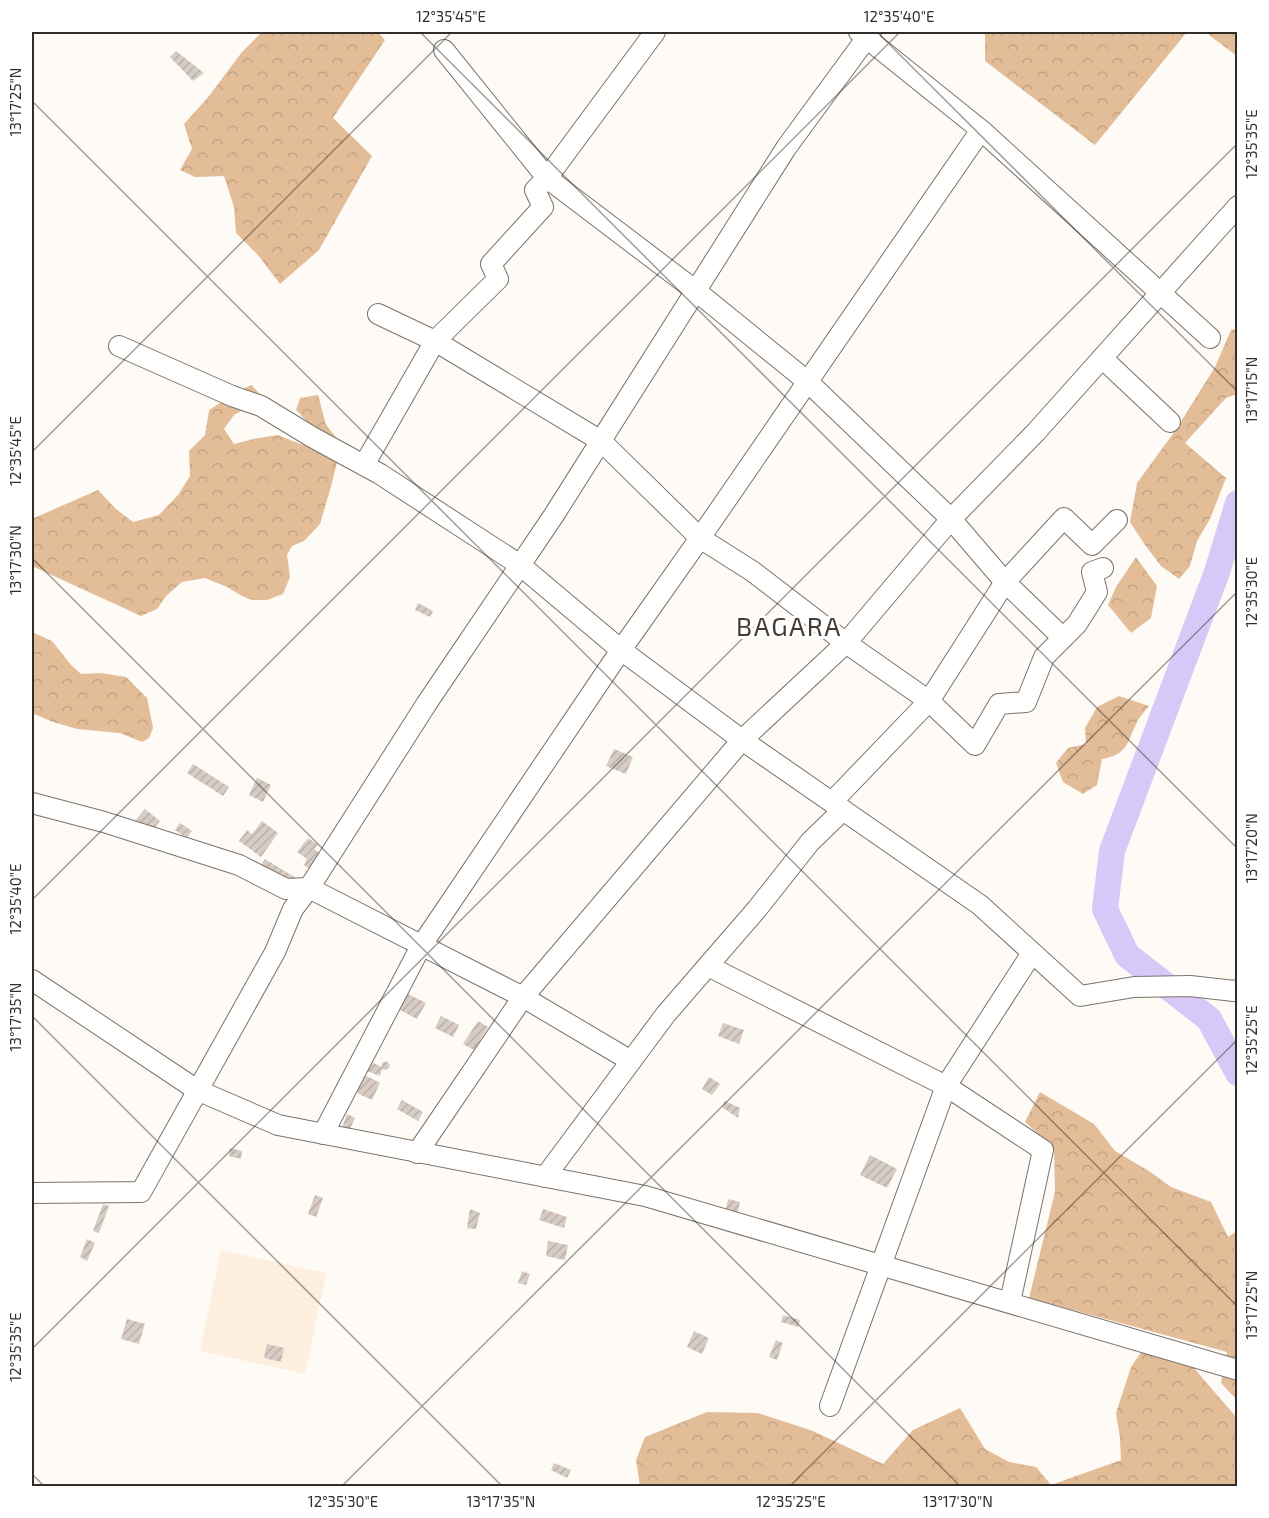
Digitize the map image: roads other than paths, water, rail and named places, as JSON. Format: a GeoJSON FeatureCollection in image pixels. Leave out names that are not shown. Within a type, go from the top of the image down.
{"type":"FeatureCollection","features":[{"type":"Feature","properties":{"kind":"street"},"geometry":{"type":"LineString","coordinates":[[364,465],[435,341],[498,279],[491,264],[543,207],[535,190],[547,178],[655,32]]}},
{"type":"Feature","properties":{"kind":"street"},"geometry":{"type":"LineString","coordinates":[[32,1193],[141,1192],[275,952],[293,909],[309,888],[601,441],[786,148],[866,34],[981,130],[1210,338]]}},
{"type":"Feature","properties":{"kind":"street"},"geometry":{"type":"LineString","coordinates":[[444,50],[547,178],[696,291],[808,382],[951,519],[1005,582],[1063,638]]}},
{"type":"Feature","properties":{"kind":"street"},"geometry":{"type":"LineString","coordinates":[[322,1134],[420,946],[621,650],[981,130]]}},
{"type":"Feature","properties":{"kind":"street"},"geometry":{"type":"LineString","coordinates":[[417,1153],[523,997],[742,740],[846,644],[951,519],[1036,432],[1238,206]]}},
{"type":"Feature","properties":{"kind":"street"},"geometry":{"type":"LineString","coordinates":[[378,314],[435,341],[601,441],[700,538],[752,571],[846,644],[928,701],[975,746],[999,704],[1026,702],[1044,657],[1077,624],[1097,592],[1092,572],[1103,568]]}},
{"type":"Feature","properties":{"kind":"street"},"geometry":{"type":"LineString","coordinates":[[119,345],[232,396],[261,405],[312,437],[380,474],[520,566],[621,650],[742,740],[980,905],[1080,996],[1134,987],[1190,986],[1238,990]]}},
{"type":"Feature","properties":{"kind":"street"},"geometry":{"type":"LineString","coordinates":[[1102,358],[1170,422]]}},
{"type":"Feature","properties":{"kind":"street"},"geometry":{"type":"LineString","coordinates":[[545,1178],[666,1014],[757,909],[837,806],[928,701],[1005,582],[1064,518],[1092,545],[1117,520]]}},
{"type":"Feature","properties":{"kind":"street"},"geometry":{"type":"LineString","coordinates":[[32,803],[104,822],[239,865],[286,889],[309,888],[523,997],[631,1061]]}},
{"type":"Feature","properties":{"kind":"street"},"geometry":{"type":"LineString","coordinates":[[830,1406],[946,1086],[1032,953]]}},
{"type":"Feature","properties":{"kind":"street"},"geometry":{"type":"LineString","coordinates":[[708,966],[946,1086],[1043,1150],[1010,1302]]}},
{"type":"Feature","properties":{"kind":"street"},"geometry":{"type":"LineString","coordinates":[[32,980],[197,1090],[278,1125],[645,1196],[1238,1370]]}},
{"type":"Feature","properties":{"kind":"waterway"},"geometry":{"type":"LineString","coordinates":[[1238,503],[1217,572],[1112,851],[1105,909],[1127,955],[1209,1019],[1238,1073]]}},
{"type":"Feature","properties":{"kind":"district","name":"BAGARA"},"geometry":{"type":"Point","coordinates":[789,627]}}]}
